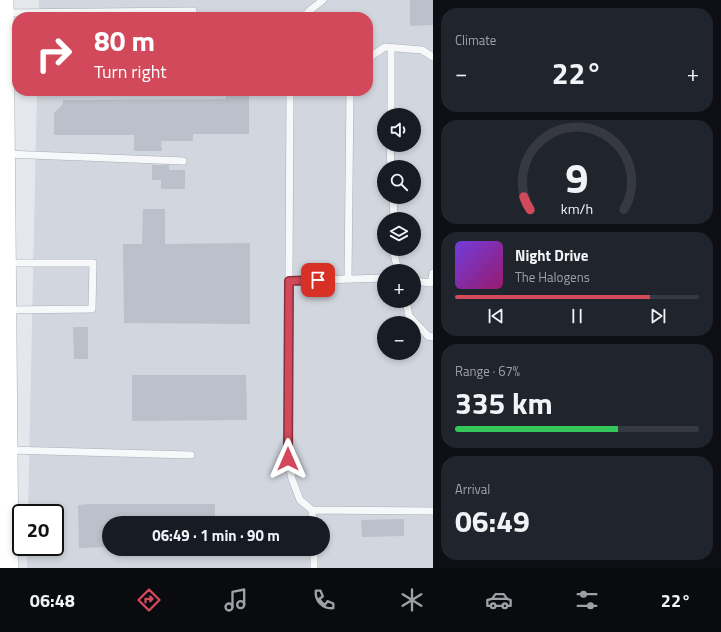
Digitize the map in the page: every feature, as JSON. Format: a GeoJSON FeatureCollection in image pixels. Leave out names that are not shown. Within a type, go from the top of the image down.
{"type":"FeatureCollection","features":[{"type":"Feature","properties":{"kind":"main road"},"geometry":{"type":"LineString","coordinates":[[4,7],[5,81],[3,191],[7,263],[5,304],[9,568]]}},
{"type":"Feature","properties":{"kind":"lane"},"geometry":{"type":"LineString","coordinates":[[308,12],[323,0]]}},
{"type":"Feature","properties":{"kind":"lane"},"geometry":{"type":"LineString","coordinates":[[4,7],[192,10]]}},
{"type":"Feature","properties":{"kind":"lane"},"geometry":{"type":"LineString","coordinates":[[373,55],[385,47],[422,50],[433,56]]}},
{"type":"Feature","properties":{"kind":"lane"},"geometry":{"type":"LineString","coordinates":[[390,108],[391,48]]}},
{"type":"Feature","properties":{"kind":"lane"},"geometry":{"type":"LineString","coordinates":[[290,96],[288,459],[292,479],[300,500],[312,510],[433,511]]}},
{"type":"Feature","properties":{"kind":"lane"},"geometry":{"type":"LineString","coordinates":[[348,279],[350,96]]}},
{"type":"Feature","properties":{"kind":"lane"},"geometry":{"type":"LineString","coordinates":[[4,148],[183,161]]}},
{"type":"Feature","properties":{"kind":"lane"},"geometry":{"type":"LineString","coordinates":[[5,304],[92,309],[93,263],[7,263]]}},
{"type":"Feature","properties":{"kind":"lane"},"geometry":{"type":"LineString","coordinates":[[421,282],[431,283],[433,274]]}},
{"type":"Feature","properties":{"kind":"lane"},"geometry":{"type":"LineString","coordinates":[[289,281],[377,278]]}},
{"type":"Feature","properties":{"kind":"lane"},"geometry":{"type":"LineString","coordinates":[[407,308],[409,316],[428,336],[433,337]]}},
{"type":"Feature","properties":{"kind":"lane"},"geometry":{"type":"LineString","coordinates":[[8,450],[191,455]]}},
{"type":"Feature","properties":{"kind":"lane"},"geometry":{"type":"LineString","coordinates":[[312,510],[312,516]]}},
{"type":"Feature","properties":{"kind":"lane"},"geometry":{"type":"LineString","coordinates":[[314,556],[314,568]]}},
{"type":"Feature","properties":{"kind":"shaded area"},"geometry":{"type":"Polygon","coordinates":[[[39,0],[433,0],[433,568],[27,568],[27,556],[64,556],[64,504],[28,504],[37,96],[373,96],[373,12],[39,12],[39,0]]]}},
{"type":"Feature","properties":{"kind":"building"},"geometry":{"type":"Polygon","coordinates":[[[410,0],[433,0],[433,25],[410,26],[410,0]]]}},
{"type":"Feature","properties":{"kind":"building"},"geometry":{"type":"Polygon","coordinates":[[[226,96],[249,96],[249,134],[193,134],[193,141],[161,141],[162,151],[134,151],[134,135],[54,135],[54,113],[63,104],[63,100],[226,99],[226,96]]]}},
{"type":"Feature","properties":{"kind":"building"},"geometry":{"type":"Polygon","coordinates":[[[152,165],[169,165],[169,170],[185,170],[185,189],[161,189],[161,180],[152,180],[152,165]]]}},
{"type":"Feature","properties":{"kind":"building"},"geometry":{"type":"Polygon","coordinates":[[[143,209],[165,209],[165,244],[250,243],[250,324],[124,323],[123,244],[142,244],[143,209]]]}},
{"type":"Feature","properties":{"kind":"building"},"geometry":{"type":"Polygon","coordinates":[[[73,327],[88,327],[88,359],[74,359],[73,327]]]}},
{"type":"Feature","properties":{"kind":"building"},"geometry":{"type":"Polygon","coordinates":[[[132,375],[246,375],[247,420],[132,421],[132,375]]]}},
{"type":"Feature","properties":{"kind":"building"},"geometry":{"type":"Polygon","coordinates":[[[215,504],[215,516],[102,516],[102,547],[79,548],[78,505],[215,504]]]}},
{"type":"Feature","properties":{"kind":"building"},"geometry":{"type":"Polygon","coordinates":[[[404,519],[404,536],[362,537],[361,520],[404,519]]]}},
{"type":"Feature","properties":{"kind":"route"},"geometry":{"type":"LineString","coordinates":[[288,459],[289,281],[318,280]]}}]}
